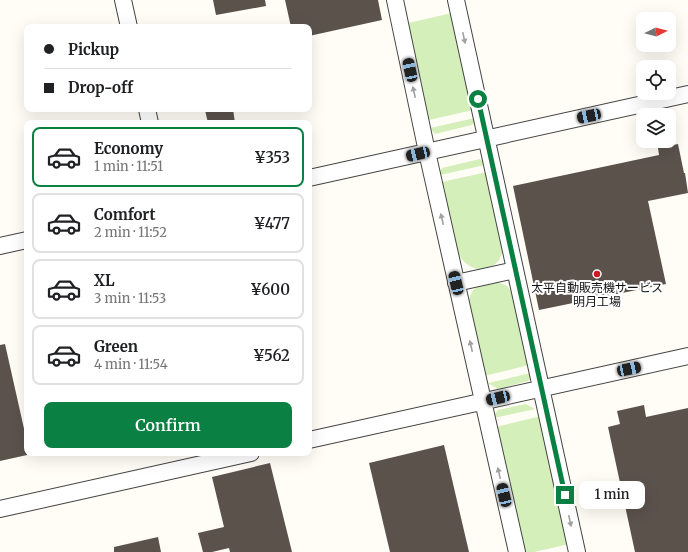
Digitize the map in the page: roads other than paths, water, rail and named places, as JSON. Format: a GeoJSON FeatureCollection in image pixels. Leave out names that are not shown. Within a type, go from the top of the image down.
{"type":"FeatureCollection","features":[{"type":"Feature","properties":{"kind":"street"},"geometry":{"type":"LineString","coordinates":[[123,0],[128,24]]}},
{"type":"Feature","properties":{"kind":"street"},"geometry":{"type":"LineString","coordinates":[[395,0],[427,152],[517,552]]}},
{"type":"Feature","properties":{"kind":"street"},"geometry":{"type":"LineString","coordinates":[[456,0],[577,552]]}},
{"type":"Feature","properties":{"kind":"street"},"geometry":{"type":"LineString","coordinates":[[312,177],[688,94]]}},
{"type":"Feature","properties":{"kind":"street"},"geometry":{"type":"LineString","coordinates":[[0,246],[24,241]]}},
{"type":"Feature","properties":{"kind":"street"},"geometry":{"type":"LineString","coordinates":[[456,283],[515,270]]}},
{"type":"Feature","properties":{"kind":"street"},"geometry":{"type":"LineString","coordinates":[[312,439],[688,356]]}},
{"type":"Feature","properties":{"kind":"street"},"geometry":{"type":"LineString","coordinates":[[0,509],[238,456]]}},
{"type":"Feature","properties":{"kind":"place","name":"太平自動販売機サービス 明月工場"},"geometry":{"type":"Point","coordinates":[597,274]}}]}
